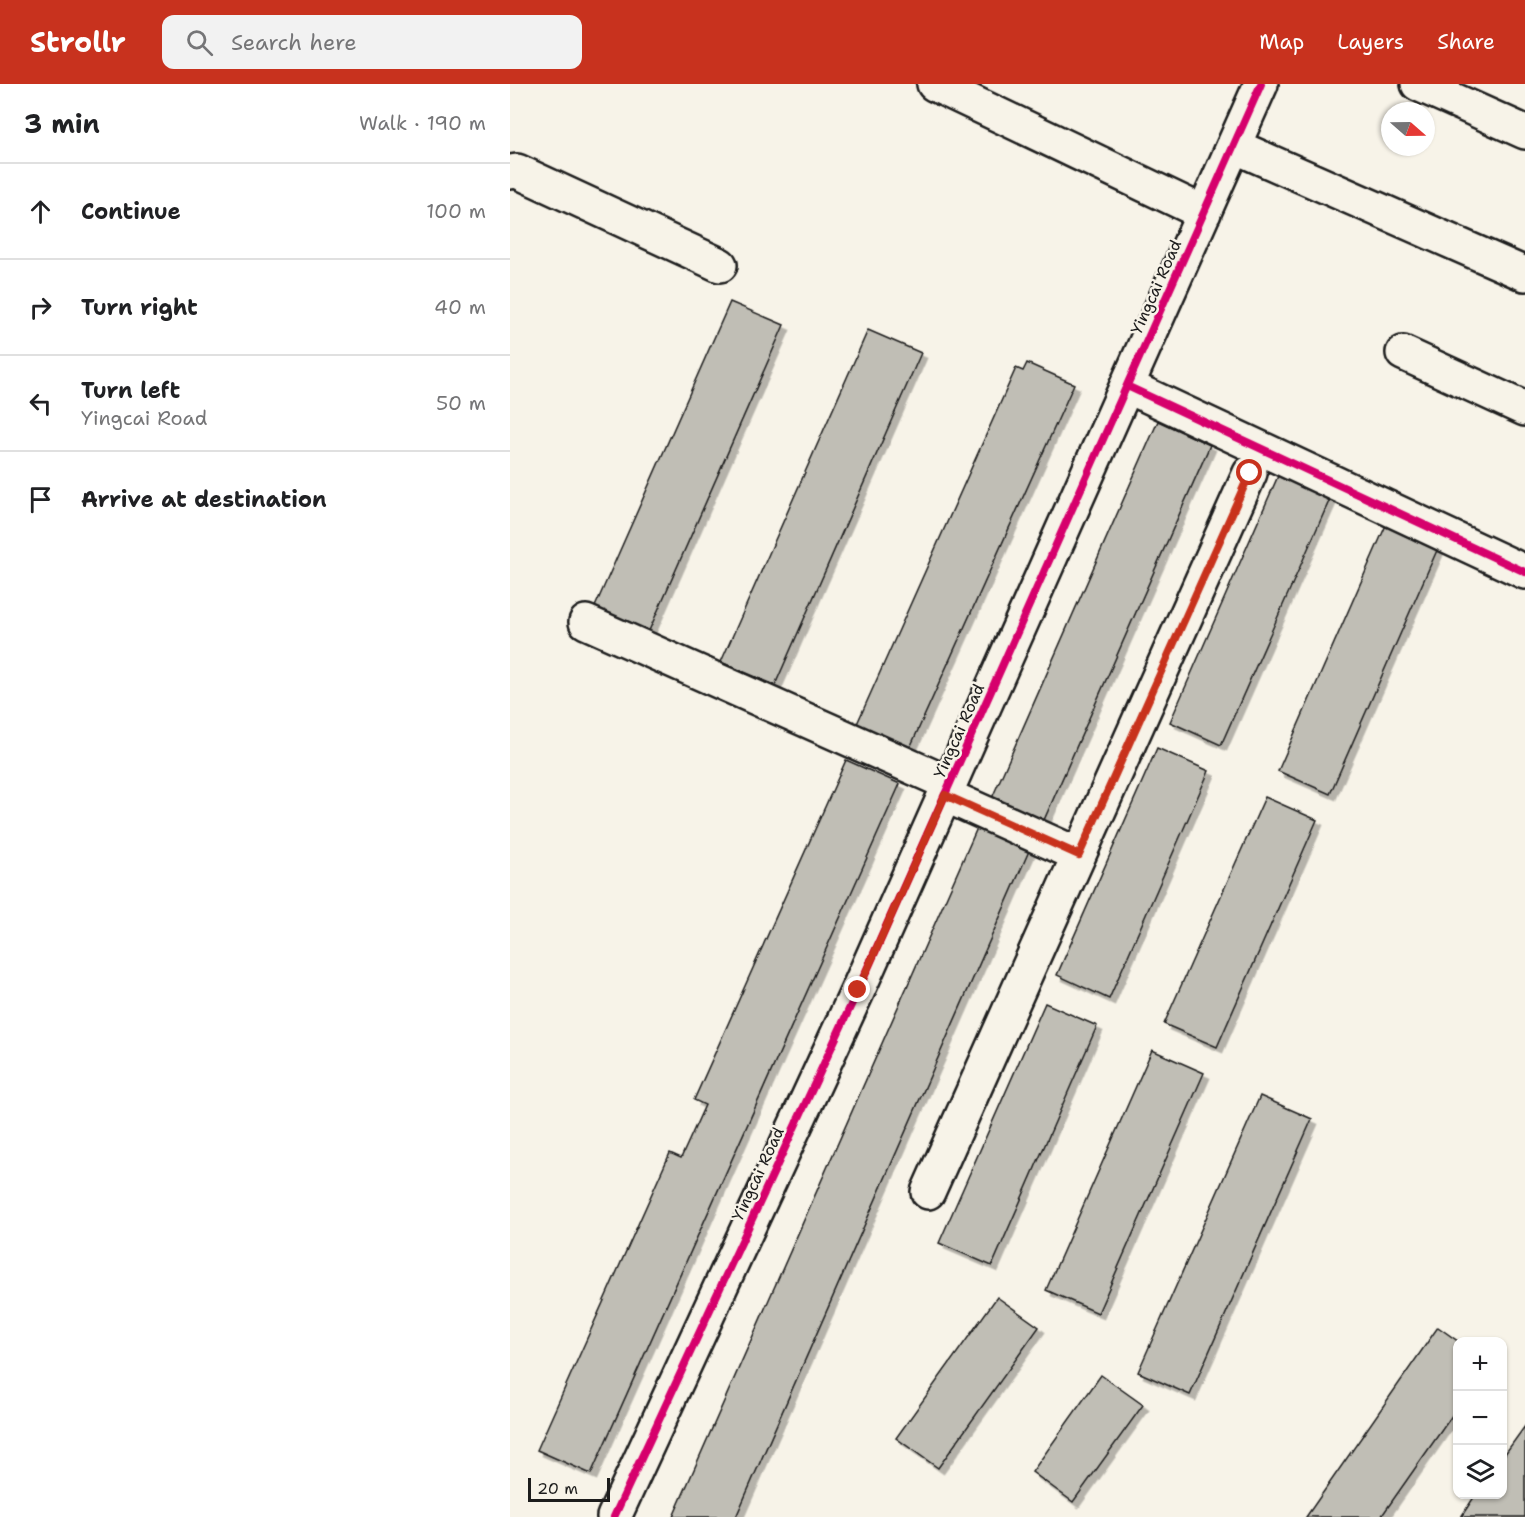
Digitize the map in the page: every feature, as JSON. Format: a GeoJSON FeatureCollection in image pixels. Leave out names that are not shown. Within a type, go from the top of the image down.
{"type":"FeatureCollection","features":[{"type":"Feature","properties":{"kind":"street"},"geometry":{"type":"LineString","coordinates":[[934,84],[1204,213]]}},
{"type":"Feature","properties":{"kind":"street"},"geometry":{"type":"LineString","coordinates":[[1418,84],[1525,132]]}},
{"type":"Feature","properties":{"kind":"street","name":"Yingcai Road"},"geometry":{"type":"LineString","coordinates":[[614,1517],[858,990],[1234,146],[1258,85]]}},
{"type":"Feature","properties":{"kind":"street"},"geometry":{"type":"LineString","coordinates":[[1234,146],[1525,274]]}},
{"type":"Feature","properties":{"kind":"street"},"geometry":{"type":"LineString","coordinates":[[510,172],[517,171],[720,265]]}},
{"type":"Feature","properties":{"kind":"street"},"geometry":{"type":"LineString","coordinates":[[1403,353],[1525,409]]}},
{"type":"Feature","properties":{"kind":"street"},"geometry":{"type":"LineString","coordinates":[[1127,386],[1525,572]]}},
{"type":"Feature","properties":{"kind":"street"},"geometry":{"type":"LineString","coordinates":[[928,1192],[1250,473]]}},
{"type":"Feature","properties":{"kind":"street"},"geometry":{"type":"LineString","coordinates":[[586,622],[947,790],[1079,855]]}},
{"type":"Feature","properties":{"kind":"building"},"geometry":{"type":"Polygon","coordinates":[[[730,302],[784,325],[648,633],[594,609],[730,302]]]}},
{"type":"Feature","properties":{"kind":"building"},"geometry":{"type":"Polygon","coordinates":[[[868,330],[921,353],[775,685],[721,662],[868,330]]]}},
{"type":"Feature","properties":{"kind":"building"},"geometry":{"type":"Polygon","coordinates":[[[1027,363],[1074,384],[909,750],[856,726],[1016,368],[1023,371],[1027,363]]]}},
{"type":"Feature","properties":{"kind":"building"},"geometry":{"type":"Polygon","coordinates":[[[1158,421],[1210,445],[1044,820],[992,798],[1158,421]]]}},
{"type":"Feature","properties":{"kind":"building"},"geometry":{"type":"Polygon","coordinates":[[[1278,476],[1330,499],[1221,745],[1170,722],[1278,476]]]}},
{"type":"Feature","properties":{"kind":"building"},"geometry":{"type":"Polygon","coordinates":[[[1386,525],[1438,548],[1330,794],[1278,771],[1386,525]]]}},
{"type":"Feature","properties":{"kind":"building"},"geometry":{"type":"Polygon","coordinates":[[[1157,748],[1209,771],[1109,999],[1057,975],[1157,748]]]}},
{"type":"Feature","properties":{"kind":"building"},"geometry":{"type":"Polygon","coordinates":[[[846,760],[900,784],[591,1474],[537,1450],[670,1153],[681,1158],[705,1105],[694,1100],[846,760]]]}},
{"type":"Feature","properties":{"kind":"building"},"geometry":{"type":"Polygon","coordinates":[[[1265,797],[1317,820],[1217,1047],[1164,1024],[1265,797]]]}},
{"type":"Feature","properties":{"kind":"building"},"geometry":{"type":"Polygon","coordinates":[[[977,828],[1029,851],[736,1517],[673,1517],[977,828]]]}},
{"type":"Feature","properties":{"kind":"building"},"geometry":{"type":"Polygon","coordinates":[[[1045,1003],[1097,1026],[992,1266],[939,1243],[1045,1003]]]}},
{"type":"Feature","properties":{"kind":"building"},"geometry":{"type":"Polygon","coordinates":[[[1152,1050],[1204,1073],[1098,1313],[1046,1290],[1152,1050]]]}},
{"type":"Feature","properties":{"kind":"building"},"geometry":{"type":"Polygon","coordinates":[[[1260,1096],[1312,1119],[1190,1395],[1138,1372],[1260,1096]]]}},
{"type":"Feature","properties":{"kind":"building"},"geometry":{"type":"Polygon","coordinates":[[[997,1297],[1039,1327],[938,1468],[896,1438],[997,1297]]]}},
{"type":"Feature","properties":{"kind":"building"},"geometry":{"type":"Polygon","coordinates":[[[1438,1327],[1453,1338],[1453,1414],[1381,1517],[1306,1517],[1438,1327]]]}},
{"type":"Feature","properties":{"kind":"building"},"geometry":{"type":"Polygon","coordinates":[[[1101,1375],[1143,1405],[1073,1502],[1032,1472],[1101,1375]]]}},
{"type":"Feature","properties":{"kind":"building"},"geometry":{"type":"Polygon","coordinates":[[[1525,1426],[1525,1517],[1461,1517],[1473,1499],[1507,1499],[1507,1451],[1525,1426]]]}},
{"type":"Feature","properties":{"kind":"cycle path"},"geometry":{"type":"LineString","coordinates":[[614,1517],[858,990],[1261,84]]}},
{"type":"Feature","properties":{"kind":"cycle path"},"geometry":{"type":"LineString","coordinates":[[1127,386],[1525,572]]}},
{"type":"Feature","properties":{"kind":"route"},"geometry":{"type":"LineString","coordinates":[[858,990],[945,795],[1079,855],[1250,473]]}}]}
